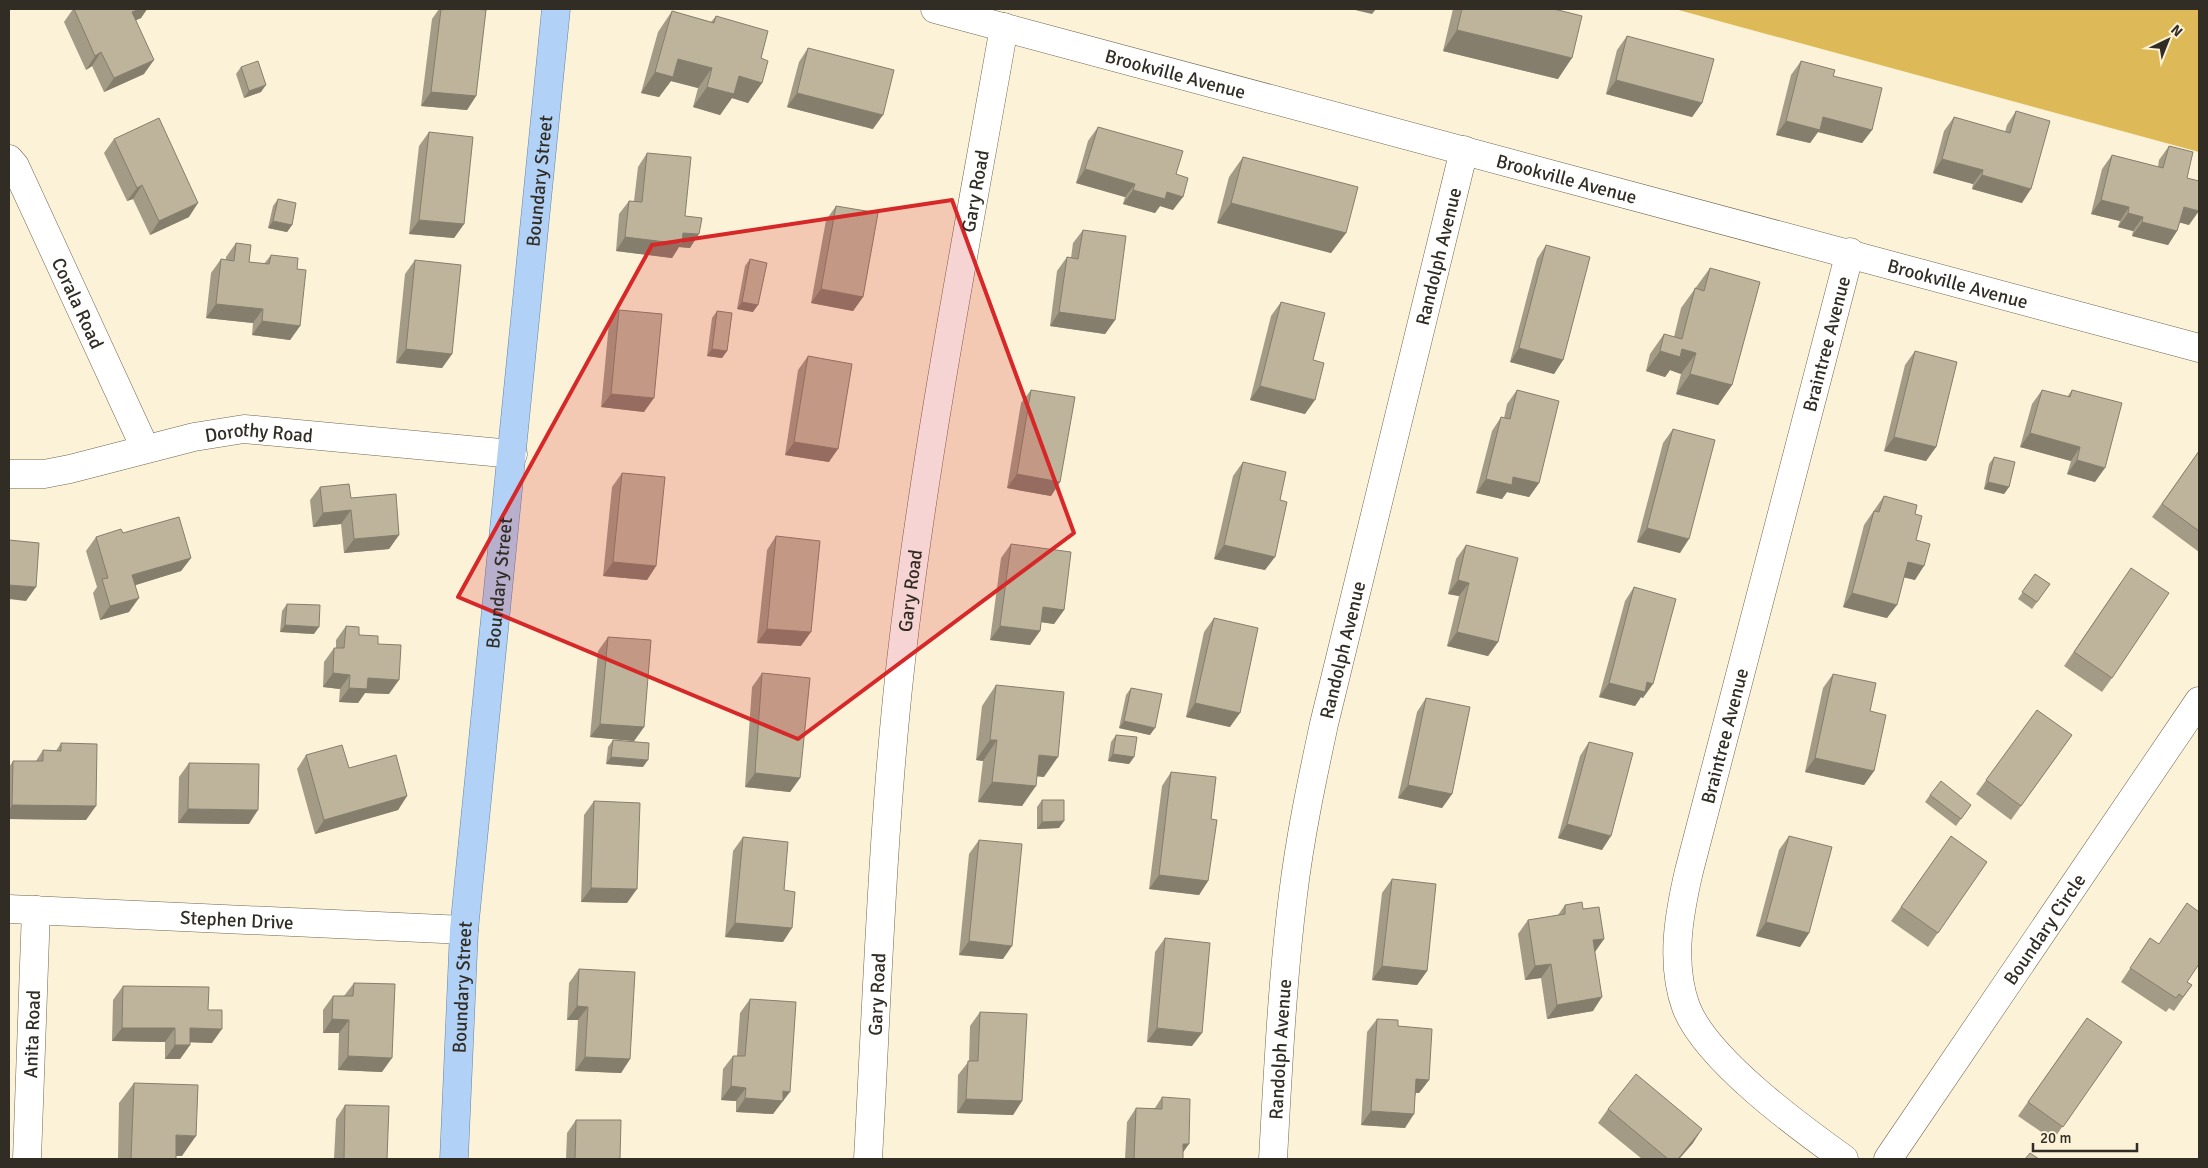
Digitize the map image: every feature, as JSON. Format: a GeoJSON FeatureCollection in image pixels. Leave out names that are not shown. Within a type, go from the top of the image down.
{"type":"FeatureCollection","features":[{"type":"Feature","properties":{"kind":"main road","name":"Boundary Street"},"geometry":{"type":"LineString","coordinates":[[454,1159],[464,930],[556,9]]}},
{"type":"Feature","properties":{"kind":"street","name":"Brookville Avenue"},"geometry":{"type":"LineString","coordinates":[[935,9],[1850,252],[2199,348]]}},
{"type":"Feature","properties":{"kind":"street","name":"Gary Road"},"geometry":{"type":"LineString","coordinates":[[868,1159],[894,732],[904,630],[920,511],[1004,27]]}},
{"type":"Feature","properties":{"kind":"street","name":"Randolph Avenue"},"geometry":{"type":"LineString","coordinates":[[1273,1159],[1282,1001],[1293,895],[1306,807],[1326,714],[1464,150]]}},
{"type":"Feature","properties":{"kind":"street","name":"Corala Road"},"geometry":{"type":"LineString","coordinates":[[9,159],[15,166],[145,448]]}},
{"type":"Feature","properties":{"kind":"street","name":"Braintree Avenue"},"geometry":{"type":"LineString","coordinates":[[1844,1159],[1814,1137],[1749,1083],[1705,1041],[1686,1007],[1678,971],[1679,916],[1689,871],[1850,252]]}},
{"type":"Feature","properties":{"kind":"street","name":"Dorothy Road"},"geometry":{"type":"LineString","coordinates":[[9,474],[44,474],[61,471],[145,448],[218,431],[244,429],[513,454]]}},
{"type":"Feature","properties":{"kind":"street","name":"Boundary Circle"},"geometry":{"type":"LineString","coordinates":[[1888,1159],[2199,701]]}},
{"type":"Feature","properties":{"kind":"street","name":"Stephen Drive"},"geometry":{"type":"LineString","coordinates":[[9,909],[464,930]]}},
{"type":"Feature","properties":{"kind":"street","name":"Anita Road"},"geometry":{"type":"LineString","coordinates":[[27,1159],[36,910]]}},
{"type":"Feature","properties":{"kind":"highlighted area"},"geometry":{"type":"Polygon","coordinates":[[[952,200],[1074,533],[798,739],[458,597],[652,245],[952,200]]]}},
{"type":"Feature","properties":{"kind":"shaded area"},"geometry":{"type":"Polygon","coordinates":[[[1675,9],[2199,9],[2199,152],[1675,9]]]}},
{"type":"Feature","properties":{"kind":"building"},"geometry":{"type":"Polygon","coordinates":[[[74,9],[140,9],[132,12],[154,60],[114,78],[101,52],[95,56],[74,9]]]}},
{"type":"Feature","properties":{"kind":"building"},"geometry":{"type":"Polygon","coordinates":[[[441,9],[486,10],[476,96],[431,92],[441,9]]]}},
{"type":"Feature","properties":{"kind":"building"},"geometry":{"type":"Polygon","coordinates":[[[1462,9],[1554,9],[1582,16],[1572,58],[1457,30],[1462,9]]]}},
{"type":"Feature","properties":{"kind":"building"},"geometry":{"type":"Polygon","coordinates":[[[672,11],[714,23],[716,16],[768,31],[761,58],[768,61],[762,83],[739,76],[734,94],[707,87],[712,68],[678,59],[673,77],[655,72],[672,11]]]}},
{"type":"Feature","properties":{"kind":"building"},"geometry":{"type":"Polygon","coordinates":[[[1627,36],[1714,59],[1702,103],[1616,80],[1627,36]]]}},
{"type":"Feature","properties":{"kind":"building"},"geometry":{"type":"Polygon","coordinates":[[[808,48],[894,70],[883,115],[797,93],[808,48]]]}},
{"type":"Feature","properties":{"kind":"building"},"geometry":{"type":"Polygon","coordinates":[[[258,61],[266,85],[249,91],[241,67],[258,61]]]}},
{"type":"Feature","properties":{"kind":"building"},"geometry":{"type":"Polygon","coordinates":[[[1801,61],[1835,70],[1833,76],[1882,88],[1872,130],[1823,117],[1820,130],[1786,121],[1801,61]]]}},
{"type":"Feature","properties":{"kind":"building"},"geometry":{"type":"Polygon","coordinates":[[[2016,111],[2050,121],[2031,189],[1982,175],[1983,170],[1942,159],[1954,117],[2010,133],[2016,111]]]}},
{"type":"Feature","properties":{"kind":"building"},"geometry":{"type":"Polygon","coordinates":[[[159,118],[198,203],[159,221],[142,185],[137,188],[114,139],[159,118]]]}},
{"type":"Feature","properties":{"kind":"building"},"geometry":{"type":"Polygon","coordinates":[[[1098,127],[1183,151],[1176,174],[1188,178],[1183,197],[1167,192],[1165,199],[1133,190],[1135,184],[1085,169],[1098,127]]]}},
{"type":"Feature","properties":{"kind":"building"},"geometry":{"type":"Polygon","coordinates":[[[429,132],[473,137],[464,224],[419,220],[429,132]]]}},
{"type":"Feature","properties":{"kind":"building"},"geometry":{"type":"Polygon","coordinates":[[[2169,146],[2193,152],[2187,178],[2199,181],[2199,211],[2184,207],[2177,231],[2142,222],[2143,217],[2128,213],[2129,207],[2101,200],[2112,155],[2163,168],[2169,146]]]}},
{"type":"Feature","properties":{"kind":"building"},"geometry":{"type":"Polygon","coordinates":[[[647,153],[691,157],[685,216],[702,218],[699,234],[683,233],[682,244],[625,237],[629,201],[642,202],[647,153]]]}},
{"type":"Feature","properties":{"kind":"building"},"geometry":{"type":"Polygon","coordinates":[[[1243,157],[1358,187],[1346,233],[1231,203],[1243,157]]]}},
{"type":"Feature","properties":{"kind":"building"},"geometry":{"type":"Polygon","coordinates":[[[278,199],[296,203],[292,225],[273,221],[278,199]]]}},
{"type":"Feature","properties":{"kind":"building"},"geometry":{"type":"Polygon","coordinates":[[[836,206],[878,213],[863,297],[821,289],[836,206]]]}},
{"type":"Feature","properties":{"kind":"building"},"geometry":{"type":"Polygon","coordinates":[[[1083,230],[1126,236],[1115,320],[1059,312],[1067,257],[1078,259],[1083,230]]]}},
{"type":"Feature","properties":{"kind":"building"},"geometry":{"type":"Polygon","coordinates":[[[236,243],[251,245],[249,262],[269,264],[271,255],[298,258],[297,269],[306,270],[300,326],[262,321],[263,309],[216,304],[221,259],[234,261],[236,243]]]}},
{"type":"Feature","properties":{"kind":"building"},"geometry":{"type":"Polygon","coordinates":[[[1546,245],[1590,257],[1563,360],[1519,348],[1546,245]]]}},
{"type":"Feature","properties":{"kind":"building"},"geometry":{"type":"Polygon","coordinates":[[[750,259],[767,263],[758,305],[742,302],[750,259]]]}},
{"type":"Feature","properties":{"kind":"building"},"geometry":{"type":"Polygon","coordinates":[[[415,260],[461,265],[452,354],[406,349],[415,260]]]}},
{"type":"Feature","properties":{"kind":"building"},"geometry":{"type":"Polygon","coordinates":[[[1710,268],[1760,282],[1732,385],[1690,374],[1696,353],[1682,349],[1680,357],[1660,351],[1664,334],[1682,339],[1695,288],[1704,291],[1710,268]]]}},
{"type":"Feature","properties":{"kind":"building"},"geometry":{"type":"Polygon","coordinates":[[[1281,302],[1325,313],[1313,360],[1324,363],[1315,400],[1260,386],[1281,302]]]}},
{"type":"Feature","properties":{"kind":"building"},"geometry":{"type":"Polygon","coordinates":[[[619,310],[662,314],[654,398],[611,394],[619,310]]]}},
{"type":"Feature","properties":{"kind":"building"},"geometry":{"type":"Polygon","coordinates":[[[717,311],[732,313],[727,351],[712,349],[717,311]]]}},
{"type":"Feature","properties":{"kind":"building"},"geometry":{"type":"Polygon","coordinates":[[[1915,351],[1957,362],[1936,447],[1894,437],[1915,351]]]}},
{"type":"Feature","properties":{"kind":"building"},"geometry":{"type":"Polygon","coordinates":[[[808,356],[852,364],[838,449],[794,442],[808,356]]]}},
{"type":"Feature","properties":{"kind":"building"},"geometry":{"type":"Polygon","coordinates":[[[1031,390],[1075,397],[1060,482],[1017,474],[1031,390]]]}},
{"type":"Feature","properties":{"kind":"building"},"geometry":{"type":"Polygon","coordinates":[[[1517,390],[1559,401],[1539,483],[1513,477],[1512,485],[1486,479],[1501,417],[1510,419],[1517,390]]]}},
{"type":"Feature","properties":{"kind":"building"},"geometry":{"type":"Polygon","coordinates":[[[2042,390],[2070,397],[2072,390],[2122,403],[2105,468],[2077,460],[2080,447],[2030,433],[2042,390]]]}},
{"type":"Feature","properties":{"kind":"building"},"geometry":{"type":"Polygon","coordinates":[[[1673,429],[1715,440],[1689,539],[1647,528],[1673,429]]]}},
{"type":"Feature","properties":{"kind":"building"},"geometry":{"type":"Polygon","coordinates":[[[2199,451],[2199,531],[2162,504],[2199,451]]]}},
{"type":"Feature","properties":{"kind":"building"},"geometry":{"type":"Polygon","coordinates":[[[1994,457],[2015,462],[2009,487],[1988,482],[1994,457]]]}},
{"type":"Feature","properties":{"kind":"building"},"geometry":{"type":"Polygon","coordinates":[[[1243,462],[1286,472],[1280,500],[1287,502],[1275,557],[1224,545],[1243,462]]]}},
{"type":"Feature","properties":{"kind":"building"},"geometry":{"type":"Polygon","coordinates":[[[622,473],[665,477],[656,566],[613,562],[622,473]]]}},
{"type":"Feature","properties":{"kind":"building"},"geometry":{"type":"Polygon","coordinates":[[[349,484],[351,498],[396,494],[399,535],[354,539],[351,510],[323,513],[320,487],[349,484]]]}},
{"type":"Feature","properties":{"kind":"building"},"geometry":{"type":"Polygon","coordinates":[[[1884,496],[1917,505],[1915,514],[1922,516],[1916,540],[1930,544],[1924,566],[1908,562],[1897,605],[1852,593],[1874,511],[1879,512],[1884,496]]]}},
{"type":"Feature","properties":{"kind":"building"},"geometry":{"type":"Polygon","coordinates":[[[179,517],[191,558],[132,575],[139,598],[110,606],[102,579],[108,578],[96,537],[121,529],[123,533],[179,517]]]}},
{"type":"Feature","properties":{"kind":"building"},"geometry":{"type":"Polygon","coordinates":[[[776,536],[820,541],[811,632],[767,629],[776,536]]]}},
{"type":"Feature","properties":{"kind":"building"},"geometry":{"type":"Polygon","coordinates":[[[9,540],[39,543],[36,587],[9,585],[9,540]]]}},
{"type":"Feature","properties":{"kind":"building"},"geometry":{"type":"Polygon","coordinates":[[[1011,544],[1071,552],[1064,610],[1043,607],[1040,631],[1000,626],[1011,544]]]}},
{"type":"Feature","properties":{"kind":"building"},"geometry":{"type":"Polygon","coordinates":[[[1466,545],[1518,558],[1498,642],[1457,632],[1469,583],[1458,580],[1466,545]]]}},
{"type":"Feature","properties":{"kind":"building"},"geometry":{"type":"Polygon","coordinates":[[[2131,568],[2169,593],[2112,678],[2074,652],[2131,568]]]}},
{"type":"Feature","properties":{"kind":"building"},"geometry":{"type":"Polygon","coordinates":[[[2035,574],[2050,584],[2037,602],[2022,592],[2035,574]]]}},
{"type":"Feature","properties":{"kind":"building"},"geometry":{"type":"Polygon","coordinates":[[[1634,587],[1676,599],[1653,684],[1647,682],[1645,692],[1609,683],[1634,587]]]}},
{"type":"Feature","properties":{"kind":"building"},"geometry":{"type":"Polygon","coordinates":[[[287,604],[320,605],[319,627],[285,625],[287,604]]]}},
{"type":"Feature","properties":{"kind":"building"},"geometry":{"type":"Polygon","coordinates":[[[1214,618],[1258,628],[1240,713],[1195,703],[1214,618]]]}},
{"type":"Feature","properties":{"kind":"building"},"geometry":{"type":"Polygon","coordinates":[[[346,626],[359,627],[359,635],[378,636],[378,644],[401,645],[399,680],[368,678],[367,689],[349,688],[350,675],[333,673],[334,648],[344,648],[346,626]]]}},
{"type":"Feature","properties":{"kind":"building"},"geometry":{"type":"Polygon","coordinates":[[[608,637],[651,640],[644,727],[600,724],[608,637]]]}},
{"type":"Feature","properties":{"kind":"building"},"geometry":{"type":"Polygon","coordinates":[[[762,673],[810,678],[800,778],[755,773],[762,673]]]}},
{"type":"Feature","properties":{"kind":"building"},"geometry":{"type":"Polygon","coordinates":[[[1833,674],[1876,683],[1870,711],[1886,715],[1874,771],[1815,758],[1833,674]]]}},
{"type":"Feature","properties":{"kind":"building"},"geometry":{"type":"Polygon","coordinates":[[[996,685],[1064,692],[1058,757],[1039,755],[1036,786],[992,782],[997,740],[990,740],[996,685]]]}},
{"type":"Feature","properties":{"kind":"building"},"geometry":{"type":"Polygon","coordinates":[[[1131,688],[1162,694],[1155,728],[1124,721],[1131,688]]]}},
{"type":"Feature","properties":{"kind":"building"},"geometry":{"type":"Polygon","coordinates":[[[1426,698],[1470,707],[1452,794],[1408,785],[1426,698]]]}},
{"type":"Feature","properties":{"kind":"building"},"geometry":{"type":"Polygon","coordinates":[[[2037,710],[2072,735],[2021,806],[1986,780],[2037,710]]]}},
{"type":"Feature","properties":{"kind":"building"},"geometry":{"type":"Polygon","coordinates":[[[1116,735],[1137,737],[1134,757],[1113,754],[1116,735]]]}},
{"type":"Feature","properties":{"kind":"building"},"geometry":{"type":"Polygon","coordinates":[[[613,740],[649,743],[648,760],[611,757],[613,740]]]}},
{"type":"Feature","properties":{"kind":"building"},"geometry":{"type":"Polygon","coordinates":[[[1589,742],[1633,753],[1611,836],[1567,824],[1589,742]]]}},
{"type":"Feature","properties":{"kind":"building"},"geometry":{"type":"Polygon","coordinates":[[[61,743],[97,744],[96,806],[12,805],[13,761],[43,761],[43,750],[61,751],[61,743]]]}},
{"type":"Feature","properties":{"kind":"building"},"geometry":{"type":"Polygon","coordinates":[[[342,745],[349,768],[396,755],[407,796],[324,820],[306,755],[342,745]]]}},
{"type":"Feature","properties":{"kind":"building"},"geometry":{"type":"Polygon","coordinates":[[[189,763],[259,764],[258,810],[188,809],[189,763]]]}},
{"type":"Feature","properties":{"kind":"building"},"geometry":{"type":"Polygon","coordinates":[[[1171,772],[1216,777],[1211,819],[1217,820],[1208,881],[1159,875],[1171,772]]]}},
{"type":"Feature","properties":{"kind":"building"},"geometry":{"type":"Polygon","coordinates":[[[1941,781],[1971,805],[1961,819],[1930,795],[1941,781]]]}},
{"type":"Feature","properties":{"kind":"building"},"geometry":{"type":"Polygon","coordinates":[[[1042,800],[1064,800],[1064,821],[1042,822],[1042,800]]]}},
{"type":"Feature","properties":{"kind":"building"},"geometry":{"type":"Polygon","coordinates":[[[594,801],[640,803],[637,889],[591,888],[594,801]]]}},
{"type":"Feature","properties":{"kind":"building"},"geometry":{"type":"Polygon","coordinates":[[[1789,836],[1832,847],[1809,933],[1766,922],[1789,836]]]}},
{"type":"Feature","properties":{"kind":"building"},"geometry":{"type":"Polygon","coordinates":[[[1951,836],[1987,862],[1938,933],[1901,907],[1951,836]]]}},
{"type":"Feature","properties":{"kind":"building"},"geometry":{"type":"Polygon","coordinates":[[[743,837],[788,842],[784,890],[795,892],[792,928],[735,923],[743,837]]]}},
{"type":"Feature","properties":{"kind":"building"},"geometry":{"type":"Polygon","coordinates":[[[979,840],[1022,844],[1012,946],[969,941],[979,840]]]}},
{"type":"Feature","properties":{"kind":"building"},"geometry":{"type":"Polygon","coordinates":[[[1392,879],[1436,884],[1427,971],[1382,966],[1392,879]]]}},
{"type":"Feature","properties":{"kind":"building"},"geometry":{"type":"Polygon","coordinates":[[[1582,902],[1583,909],[1599,907],[1604,939],[1593,940],[1602,997],[1557,1005],[1551,964],[1535,966],[1528,920],[1565,914],[1565,905],[1582,902]]]}},
{"type":"Feature","properties":{"kind":"building"},"geometry":{"type":"Polygon","coordinates":[[[2187,903],[2199,912],[2199,964],[2187,982],[2192,985],[2183,997],[2179,994],[2176,998],[2130,968],[2150,938],[2159,944],[2187,903]]]}},
{"type":"Feature","properties":{"kind":"building"},"geometry":{"type":"Polygon","coordinates":[[[1165,938],[1210,943],[1202,1033],[1157,1028],[1165,938]]]}},
{"type":"Feature","properties":{"kind":"building"},"geometry":{"type":"Polygon","coordinates":[[[579,969],[635,972],[630,1059],[585,1057],[588,1007],[577,1006],[579,969]]]}},
{"type":"Feature","properties":{"kind":"building"},"geometry":{"type":"Polygon","coordinates":[[[354,983],[395,984],[392,1058],[348,1056],[349,1020],[332,1019],[333,996],[353,996],[354,983]]]}},
{"type":"Feature","properties":{"kind":"building"},"geometry":{"type":"Polygon","coordinates":[[[123,986],[209,987],[208,1010],[222,1010],[222,1029],[190,1028],[190,1045],[175,1045],[175,1028],[122,1028],[123,986]]]}},
{"type":"Feature","properties":{"kind":"building"},"geometry":{"type":"Polygon","coordinates":[[[750,999],[796,1002],[790,1092],[783,1091],[783,1101],[745,1098],[746,1088],[731,1086],[733,1056],[745,1056],[750,999]]]}},
{"type":"Feature","properties":{"kind":"building"},"geometry":{"type":"Polygon","coordinates":[[[980,1012],[1027,1014],[1022,1101],[966,1099],[968,1061],[978,1061],[980,1012]]]}},
{"type":"Feature","properties":{"kind":"building"},"geometry":{"type":"Polygon","coordinates":[[[2087,1018],[2122,1042],[2063,1127],[2028,1102],[2087,1018]]]}},
{"type":"Feature","properties":{"kind":"building"},"geometry":{"type":"Polygon","coordinates":[[[1377,1019],[1398,1020],[1398,1026],[1432,1029],[1429,1080],[1416,1079],[1414,1114],[1371,1111],[1377,1019]]]}},
{"type":"Feature","properties":{"kind":"building"},"geometry":{"type":"Polygon","coordinates":[[[1636,1074],[1702,1129],[1678,1159],[1668,1159],[1608,1109],[1636,1074]]]}},
{"type":"Feature","properties":{"kind":"building"},"geometry":{"type":"Polygon","coordinates":[[[134,1083],[198,1085],[196,1136],[176,1135],[176,1159],[131,1159],[134,1083]]]}},
{"type":"Feature","properties":{"kind":"building"},"geometry":{"type":"Polygon","coordinates":[[[1162,1097],[1190,1099],[1189,1144],[1183,1144],[1183,1159],[1134,1159],[1136,1108],[1162,1109],[1162,1097]]]}},
{"type":"Feature","properties":{"kind":"building"},"geometry":{"type":"Polygon","coordinates":[[[345,1105],[389,1106],[387,1159],[344,1159],[345,1105]]]}},
{"type":"Feature","properties":{"kind":"building"},"geometry":{"type":"Polygon","coordinates":[[[576,1120],[621,1120],[620,1159],[575,1159],[576,1120]]]}},
{"type":"Feature","properties":{"kind":"building"},"geometry":{"type":"Polygon","coordinates":[[[2030,1153],[2039,1159],[2025,1159],[2030,1153]]]}}]}
